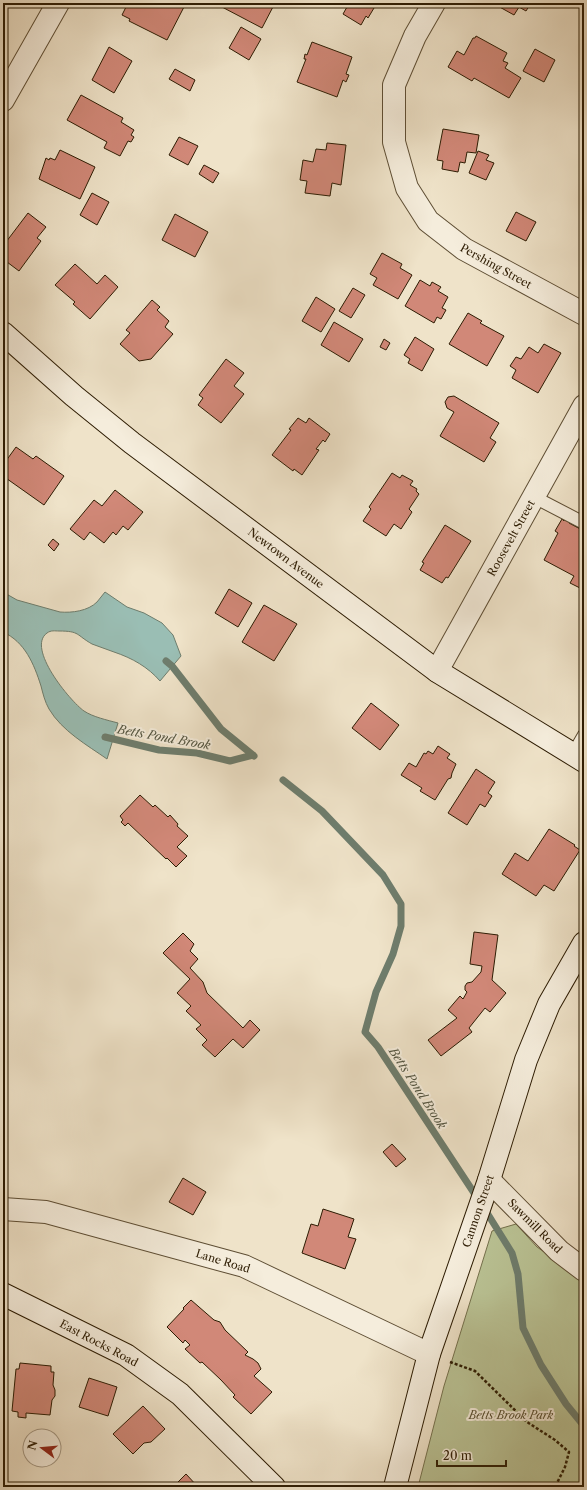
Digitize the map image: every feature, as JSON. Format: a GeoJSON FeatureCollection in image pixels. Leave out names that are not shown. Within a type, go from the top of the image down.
{"type":"FeatureCollection","features":[{"type":"Feature","properties":{"kind":"street"},"geometry":{"type":"LineString","coordinates":[[3,100],[58,3]]}},
{"type":"Feature","properties":{"kind":"street","name":"Pershing Street"},"geometry":{"type":"LineString","coordinates":[[434,3],[415,36],[394,85],[394,142],[407,188],[428,221],[464,250],[584,314]]}},
{"type":"Feature","properties":{"kind":"street","name":"Newtown Avenue"},"geometry":{"type":"LineString","coordinates":[[3,333],[74,396],[132,444],[437,671],[578,758]]}},
{"type":"Feature","properties":{"kind":"street","name":"Roosevelt Street"},"geometry":{"type":"LineString","coordinates":[[437,671],[584,406]]}},
{"type":"Feature","properties":{"kind":"street","name":"Cannon Street"},"geometry":{"type":"LineString","coordinates":[[395,1487],[438,1358],[475,1220],[526,1060],[549,1004],[584,943]]}},
{"type":"Feature","properties":{"kind":"street","name":"Sawmill Road"},"geometry":{"type":"LineString","coordinates":[[488,1183],[559,1251],[584,1270]]}},
{"type":"Feature","properties":{"kind":"street","name":"Lane Road"},"geometry":{"type":"LineString","coordinates":[[3,1209],[46,1212],[244,1266],[438,1358]]}},
{"type":"Feature","properties":{"kind":"street","name":"East Rocks Road"},"geometry":{"type":"LineString","coordinates":[[3,1294],[126,1355],[180,1394],[274,1487]]}},
{"type":"Feature","properties":{"kind":"lane"},"geometry":{"type":"LineString","coordinates":[[534,497],[584,523]]}},
{"type":"Feature","properties":{"kind":"lane"},"geometry":{"type":"LineString","coordinates":[[578,758],[584,735]]}},
{"type":"Feature","properties":{"kind":"path"},"geometry":{"type":"LineString","coordinates":[[438,1358],[475,1371],[527,1422],[555,1440],[569,1452],[565,1467],[555,1487]]}},
{"type":"Feature","properties":{"kind":"green space","name":"Betts Brook Park"},"geometry":{"type":"Polygon","coordinates":[[[516,1224],[537,1247],[584,1279],[584,1487],[418,1487],[444,1386],[492,1231],[516,1224]]]}},
{"type":"Feature","properties":{"kind":"water"},"geometry":{"type":"Polygon","coordinates":[[[3,592],[17,600],[60,612],[75,612],[89,608],[97,602],[105,592],[127,607],[144,613],[162,623],[173,635],[181,656],[160,681],[145,667],[133,660],[121,654],[92,644],[77,634],[66,631],[52,631],[47,633],[42,640],[42,650],[46,662],[52,674],[69,697],[84,711],[100,718],[118,723],[107,759],[68,731],[54,717],[49,709],[28,654],[11,636],[3,632],[3,592]]]}},
{"type":"Feature","properties":{"kind":"building"},"geometry":{"type":"Polygon","coordinates":[[[128,3],[182,3],[185,5],[167,40],[129,21],[130,19],[122,15],[128,3]]]}},
{"type":"Feature","properties":{"kind":"building"},"geometry":{"type":"Polygon","coordinates":[[[224,3],[275,3],[262,28],[222,7],[224,3]]]}},
{"type":"Feature","properties":{"kind":"building"},"geometry":{"type":"Polygon","coordinates":[[[345,3],[377,3],[368,18],[366,16],[361,25],[343,14],[347,7],[344,5],[345,3]]]}},
{"type":"Feature","properties":{"kind":"building"},"geometry":{"type":"Polygon","coordinates":[[[497,3],[531,3],[526,11],[519,7],[514,15],[496,5],[497,3]]]}},
{"type":"Feature","properties":{"kind":"building"},"geometry":{"type":"Polygon","coordinates":[[[241,27],[261,39],[249,60],[229,48],[241,27]]]}},
{"type":"Feature","properties":{"kind":"building"},"geometry":{"type":"Polygon","coordinates":[[[476,36],[507,53],[503,61],[508,63],[505,68],[521,78],[509,98],[474,78],[472,81],[448,67],[457,51],[464,55],[473,38],[476,36]]]}},
{"type":"Feature","properties":{"kind":"building"},"geometry":{"type":"Polygon","coordinates":[[[312,42],[352,57],[346,74],[349,75],[346,82],[343,80],[337,97],[297,82],[306,59],[304,59],[305,54],[307,55],[312,42]]]}},
{"type":"Feature","properties":{"kind":"building"},"geometry":{"type":"Polygon","coordinates":[[[109,47],[132,61],[114,93],[92,80],[109,47]]]}},
{"type":"Feature","properties":{"kind":"building"},"geometry":{"type":"Polygon","coordinates":[[[535,49],[555,60],[544,82],[523,71],[535,49]]]}},
{"type":"Feature","properties":{"kind":"building"},"geometry":{"type":"Polygon","coordinates":[[[175,69],[195,80],[190,91],[169,79],[175,69]]]}},
{"type":"Feature","properties":{"kind":"building"},"geometry":{"type":"Polygon","coordinates":[[[81,95],[123,118],[121,122],[134,130],[131,135],[134,137],[131,142],[128,141],[120,156],[104,148],[107,142],[67,120],[81,95]]]}},
{"type":"Feature","properties":{"kind":"building"},"geometry":{"type":"Polygon","coordinates":[[[443,129],[479,135],[476,153],[467,152],[465,163],[460,162],[458,172],[442,169],[443,161],[437,160],[443,129]]]}},
{"type":"Feature","properties":{"kind":"building"},"geometry":{"type":"Polygon","coordinates":[[[179,137],[198,146],[188,165],[169,155],[179,137]]]}},
{"type":"Feature","properties":{"kind":"building"},"geometry":{"type":"Polygon","coordinates":[[[327,143],[346,145],[341,185],[332,183],[330,196],[305,193],[307,181],[300,180],[303,160],[313,162],[316,149],[326,150],[327,143]]]}},
{"type":"Feature","properties":{"kind":"building"},"geometry":{"type":"Polygon","coordinates":[[[60,150],[95,167],[80,199],[39,179],[46,158],[49,160],[50,158],[55,160],[60,150]]]}},
{"type":"Feature","properties":{"kind":"building"},"geometry":{"type":"Polygon","coordinates":[[[584,150],[584,159],[580,157],[584,150]]]}},
{"type":"Feature","properties":{"kind":"building"},"geometry":{"type":"Polygon","coordinates":[[[478,151],[489,155],[486,160],[494,163],[486,180],[469,173],[478,151]]]}},
{"type":"Feature","properties":{"kind":"building"},"geometry":{"type":"Polygon","coordinates":[[[204,165],[219,173],[213,183],[199,174],[204,165]]]}},
{"type":"Feature","properties":{"kind":"building"},"geometry":{"type":"Polygon","coordinates":[[[92,193],[109,202],[97,225],[80,215],[92,193]]]}},
{"type":"Feature","properties":{"kind":"building"},"geometry":{"type":"Polygon","coordinates":[[[516,212],[536,222],[526,241],[506,231],[516,212]]]}},
{"type":"Feature","properties":{"kind":"building"},"geometry":{"type":"Polygon","coordinates":[[[28,213],[46,227],[37,238],[41,241],[19,271],[3,259],[3,246],[28,213]]]}},
{"type":"Feature","properties":{"kind":"building"},"geometry":{"type":"Polygon","coordinates":[[[175,214],[208,232],[195,257],[162,240],[175,214]]]}},
{"type":"Feature","properties":{"kind":"building"},"geometry":{"type":"Polygon","coordinates":[[[382,253],[402,264],[400,268],[412,275],[398,299],[373,285],[377,278],[370,274],[382,253]]]}},
{"type":"Feature","properties":{"kind":"building"},"geometry":{"type":"Polygon","coordinates":[[[75,264],[97,284],[105,275],[118,287],[90,319],[73,304],[75,302],[55,285],[75,264]]]}},
{"type":"Feature","properties":{"kind":"building"},"geometry":{"type":"Polygon","coordinates":[[[420,280],[430,286],[432,282],[441,287],[438,291],[448,297],[442,308],[446,310],[441,319],[437,317],[434,323],[405,306],[420,280]]]}},
{"type":"Feature","properties":{"kind":"building"},"geometry":{"type":"Polygon","coordinates":[[[353,288],[365,295],[351,318],[339,311],[353,288]]]}},
{"type":"Feature","properties":{"kind":"building"},"geometry":{"type":"Polygon","coordinates":[[[316,297],[335,309],[321,332],[302,321],[316,297]]]}},
{"type":"Feature","properties":{"kind":"building"},"geometry":{"type":"Polygon","coordinates":[[[152,300],[160,307],[157,310],[169,321],[165,327],[173,334],[151,359],[139,361],[120,344],[130,333],[126,330],[152,300]]]}},
{"type":"Feature","properties":{"kind":"building"},"geometry":{"type":"Polygon","coordinates":[[[468,313],[482,321],[480,323],[504,336],[487,366],[449,344],[468,313]]]}},
{"type":"Feature","properties":{"kind":"building"},"geometry":{"type":"Polygon","coordinates":[[[334,322],[363,339],[349,362],[321,345],[334,322]]]}},
{"type":"Feature","properties":{"kind":"building"},"geometry":{"type":"Polygon","coordinates":[[[415,337],[434,349],[422,371],[408,363],[410,359],[404,355],[415,337]]]}},
{"type":"Feature","properties":{"kind":"building"},"geometry":{"type":"Polygon","coordinates":[[[384,339],[390,343],[386,350],[380,347],[384,339]]]}},
{"type":"Feature","properties":{"kind":"building"},"geometry":{"type":"Polygon","coordinates":[[[544,344],[561,353],[538,393],[512,378],[516,370],[510,366],[516,357],[521,359],[529,347],[538,353],[544,344]]]}},
{"type":"Feature","properties":{"kind":"building"},"geometry":{"type":"Polygon","coordinates":[[[226,359],[244,373],[234,386],[244,394],[221,423],[198,405],[203,398],[199,395],[226,359]]]}},
{"type":"Feature","properties":{"kind":"building"},"geometry":{"type":"Polygon","coordinates":[[[454,396],[499,423],[490,438],[496,442],[484,462],[440,436],[454,412],[447,408],[445,402],[448,397],[454,396]]]}},
{"type":"Feature","properties":{"kind":"building"},"geometry":{"type":"Polygon","coordinates":[[[298,418],[306,423],[309,418],[330,434],[325,442],[323,440],[316,449],[319,450],[302,475],[294,469],[293,471],[272,455],[298,418]]]}},
{"type":"Feature","properties":{"kind":"building"},"geometry":{"type":"Polygon","coordinates":[[[16,447],[33,459],[36,456],[64,476],[44,505],[3,476],[3,465],[16,447]]]}},
{"type":"Feature","properties":{"kind":"building"},"geometry":{"type":"Polygon","coordinates":[[[392,473],[400,478],[402,475],[413,481],[410,485],[417,489],[416,491],[419,494],[409,509],[412,512],[401,529],[394,524],[386,536],[363,521],[371,509],[369,507],[392,473]]]}},
{"type":"Feature","properties":{"kind":"building"},"geometry":{"type":"Polygon","coordinates":[[[115,490],[143,512],[128,530],[123,526],[116,535],[113,532],[104,543],[90,532],[84,540],[70,529],[94,500],[102,506],[115,490]]]}},
{"type":"Feature","properties":{"kind":"building"},"geometry":{"type":"Polygon","coordinates":[[[566,517],[571,520],[569,523],[584,531],[584,590],[570,583],[574,576],[544,560],[558,533],[555,531],[562,519],[564,521],[566,517]]]}},
{"type":"Feature","properties":{"kind":"building"},"geometry":{"type":"Polygon","coordinates":[[[445,525],[471,541],[448,578],[446,577],[442,583],[420,570],[424,563],[422,562],[445,525]]]}},
{"type":"Feature","properties":{"kind":"building"},"geometry":{"type":"Polygon","coordinates":[[[53,539],[59,544],[54,551],[48,545],[53,539]]]}},
{"type":"Feature","properties":{"kind":"building"},"geometry":{"type":"Polygon","coordinates":[[[229,589],[252,603],[238,627],[215,613],[229,589]]]}},
{"type":"Feature","properties":{"kind":"building"},"geometry":{"type":"Polygon","coordinates":[[[264,605],[297,624],[274,661],[242,642],[264,605]]]}},
{"type":"Feature","properties":{"kind":"building"},"geometry":{"type":"Polygon","coordinates":[[[371,703],[399,725],[380,750],[352,728],[371,703]]]}},
{"type":"Feature","properties":{"kind":"building"},"geometry":{"type":"Polygon","coordinates":[[[438,746],[450,754],[447,758],[456,764],[451,778],[448,779],[435,800],[420,791],[422,788],[401,775],[409,763],[416,767],[424,753],[426,754],[428,751],[433,754],[438,746]]]}},
{"type":"Feature","properties":{"kind":"building"},"geometry":{"type":"Polygon","coordinates":[[[476,769],[495,782],[488,793],[492,796],[485,807],[480,804],[467,825],[448,813],[476,769]]]}},
{"type":"Feature","properties":{"kind":"building"},"geometry":{"type":"Polygon","coordinates":[[[140,795],[153,807],[155,805],[168,817],[170,815],[178,824],[177,826],[188,836],[177,847],[187,856],[176,867],[128,823],[125,826],[121,822],[123,820],[120,816],[140,795]]]}},
{"type":"Feature","properties":{"kind":"building"},"geometry":{"type":"Polygon","coordinates":[[[549,829],[575,845],[574,846],[580,850],[554,891],[544,885],[536,896],[502,874],[515,853],[528,861],[549,829]]]}},
{"type":"Feature","properties":{"kind":"building"},"geometry":{"type":"Polygon","coordinates":[[[474,932],[498,935],[492,980],[506,993],[490,1012],[485,1008],[469,1028],[472,1032],[441,1056],[428,1040],[457,1018],[448,1010],[460,996],[463,999],[467,992],[465,990],[465,986],[467,983],[472,982],[481,972],[482,966],[470,964],[474,932]]]}},
{"type":"Feature","properties":{"kind":"building"},"geometry":{"type":"Polygon","coordinates":[[[183,933],[194,944],[190,951],[198,959],[190,968],[203,982],[207,993],[243,1028],[250,1020],[260,1030],[243,1048],[233,1039],[215,1057],[202,1045],[207,1040],[196,1029],[201,1025],[186,1011],[191,1006],[177,993],[190,979],[163,953],[183,933]]]}},
{"type":"Feature","properties":{"kind":"building"},"geometry":{"type":"Polygon","coordinates":[[[392,1144],[406,1159],[396,1167],[383,1152],[392,1144]]]}},
{"type":"Feature","properties":{"kind":"building"},"geometry":{"type":"Polygon","coordinates":[[[183,1178],[206,1192],[193,1215],[169,1202],[183,1178]]]}},
{"type":"Feature","properties":{"kind":"building"},"geometry":{"type":"Polygon","coordinates":[[[323,1209],[354,1219],[348,1237],[356,1239],[345,1269],[302,1253],[311,1224],[318,1226],[323,1209]]]}},
{"type":"Feature","properties":{"kind":"building"},"geometry":{"type":"Polygon","coordinates":[[[191,1300],[214,1320],[220,1322],[225,1330],[248,1352],[245,1355],[258,1363],[261,1369],[254,1376],[272,1392],[251,1414],[233,1397],[235,1395],[221,1380],[202,1362],[200,1363],[185,1349],[190,1345],[185,1340],[183,1343],[167,1327],[191,1300]]]}},
{"type":"Feature","properties":{"kind":"building"},"geometry":{"type":"Polygon","coordinates":[[[20,1363],[51,1366],[51,1372],[54,1372],[53,1385],[55,1396],[52,1400],[50,1415],[26,1413],[26,1418],[18,1417],[18,1412],[12,1411],[16,1369],[19,1369],[20,1363]]]}},
{"type":"Feature","properties":{"kind":"building"},"geometry":{"type":"Polygon","coordinates":[[[89,1378],[117,1387],[108,1416],[79,1407],[89,1378]]]}},
{"type":"Feature","properties":{"kind":"building"},"geometry":{"type":"Polygon","coordinates":[[[143,1406],[165,1429],[151,1442],[144,1443],[133,1454],[113,1434],[143,1406]]]}},
{"type":"Feature","properties":{"kind":"building"},"geometry":{"type":"Polygon","coordinates":[[[186,1474],[198,1487],[173,1487],[186,1474]]]}},
{"type":"Feature","properties":{"kind":"waterway","name":"Betts Pond Brook"},"geometry":{"type":"LineString","coordinates":[[166,661],[172,666],[221,729],[254,756]]}},
{"type":"Feature","properties":{"kind":"waterway","name":"Betts Pond Brook"},"geometry":{"type":"LineString","coordinates":[[105,737],[159,750],[197,753],[230,761],[253,755]]}},
{"type":"Feature","properties":{"kind":"waterway","name":"Betts Pond Brook"},"geometry":{"type":"LineString","coordinates":[[283,780],[322,811],[383,875],[401,904],[401,926],[393,954],[376,992],[365,1032],[378,1047],[478,1199]]}},
{"type":"Feature","properties":{"kind":"waterway","name":"Betts Pond Brook"},"geometry":{"type":"LineString","coordinates":[[484,1208],[512,1253],[518,1274],[523,1328],[541,1365],[566,1404],[584,1426]]}}]}
